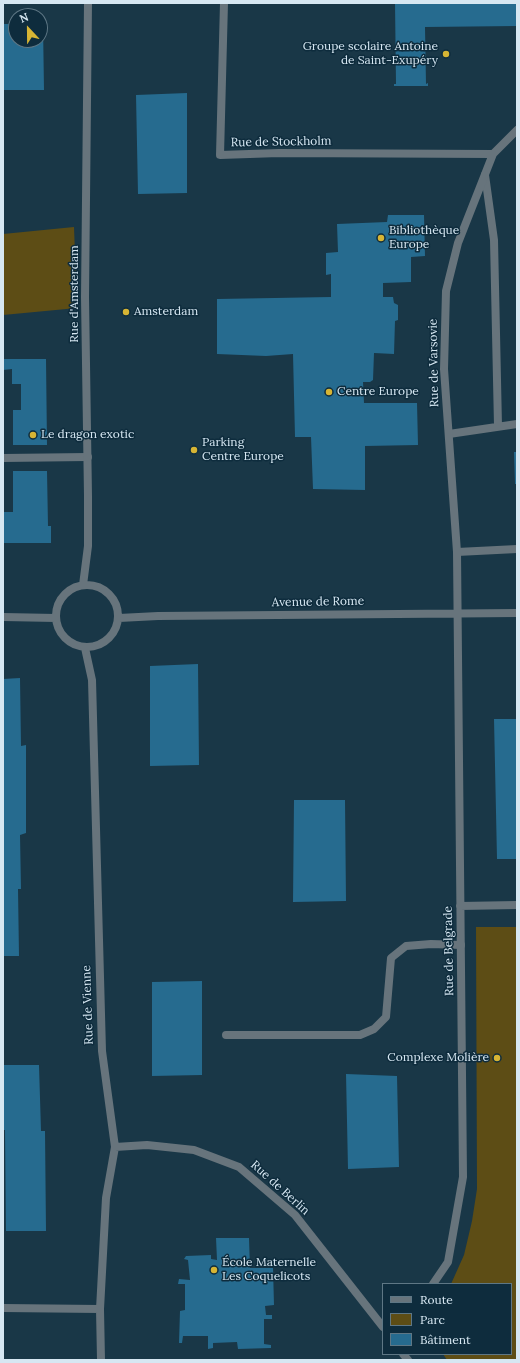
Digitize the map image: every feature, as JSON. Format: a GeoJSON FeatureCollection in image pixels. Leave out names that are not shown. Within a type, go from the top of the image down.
{"type":"FeatureCollection","features":[{"type":"Feature","properties":{"kind":"street","name":"Rue d'Amsterdam"},"geometry":{"type":"LineString","coordinates":[[83,585],[88,546],[85,297],[88,3]]}},
{"type":"Feature","properties":{"kind":"street","name":"Rue de Stockholm"},"geometry":{"type":"LineString","coordinates":[[224,3],[220,155],[279,153],[494,154]]}},
{"type":"Feature","properties":{"kind":"street","name":"Rue de Varsovie"},"geometry":{"type":"LineString","coordinates":[[456,613],[457,552],[444,368],[446,291],[458,243],[494,154],[517,130]]}},
{"type":"Feature","properties":{"kind":"street"},"geometry":{"type":"LineString","coordinates":[[485,175],[494,240],[498,426]]}},
{"type":"Feature","properties":{"kind":"street"},"geometry":{"type":"LineString","coordinates":[[448,434],[517,424]]}},
{"type":"Feature","properties":{"kind":"street"},"geometry":{"type":"LineString","coordinates":[[3,458],[88,457]]}},
{"type":"Feature","properties":{"kind":"street"},"geometry":{"type":"LineString","coordinates":[[457,552],[517,550]]}},
{"type":"Feature","properties":{"kind":"street"},"geometry":{"type":"LineString","coordinates":[[83,585],[98,586],[110,594],[117,605],[119,618],[116,631],[108,640],[97,646],[85,648],[74,645],[65,638],[59,629],[56,618],[57,607],[63,596],[72,589],[83,585]]}},
{"type":"Feature","properties":{"kind":"street","name":"Rue de Belgrade"},"geometry":{"type":"LineString","coordinates":[[434,1283],[448,1262],[463,1178],[456,613]]}},
{"type":"Feature","properties":{"kind":"street","name":"Avenue de Rome"},"geometry":{"type":"LineString","coordinates":[[119,618],[158,616],[517,613]]}},
{"type":"Feature","properties":{"kind":"street"},"geometry":{"type":"LineString","coordinates":[[3,617],[56,618]]}},
{"type":"Feature","properties":{"kind":"street","name":"Rue de Vienne"},"geometry":{"type":"LineString","coordinates":[[85,648],[92,680],[102,1050],[115,1147],[106,1198],[100,1310],[100,1360]]}},
{"type":"Feature","properties":{"kind":"street"},"geometry":{"type":"LineString","coordinates":[[460,906],[517,905]]}},
{"type":"Feature","properties":{"kind":"street"},"geometry":{"type":"LineString","coordinates":[[226,1035],[360,1035],[374,1029],[386,1016],[391,958],[406,946],[461,944]]}},
{"type":"Feature","properties":{"kind":"street","name":"Rue de Berlin"},"geometry":{"type":"LineString","coordinates":[[115,1147],[147,1145],[194,1150],[239,1167],[295,1215],[382,1326]]}},
{"type":"Feature","properties":{"kind":"street"},"geometry":{"type":"LineString","coordinates":[[3,1308],[100,1310]]}},
{"type":"Feature","properties":{"kind":"green space"},"geometry":{"type":"Polygon","coordinates":[[[74,227],[77,308],[3,315],[3,234],[74,227]]]}},
{"type":"Feature","properties":{"kind":"green space","name":"Complexe Molière"},"geometry":{"type":"Polygon","coordinates":[[[476,927],[517,927],[517,1360],[447,1360],[444,1355],[512,1355],[512,1283],[451,1283],[464,1255],[472,1221],[477,1189],[476,927]]]}},
{"type":"Feature","properties":{"kind":"building"},"geometry":{"type":"Polygon","coordinates":[[[395,3],[517,3],[517,26],[425,27],[426,84],[428,83],[428,86],[394,86],[394,84],[396,84],[395,3]]]}},
{"type":"Feature","properties":{"kind":"building"},"geometry":{"type":"Polygon","coordinates":[[[3,24],[8,24],[8,48],[43,48],[44,90],[3,90],[3,24]]]}},
{"type":"Feature","properties":{"kind":"building"},"geometry":{"type":"Polygon","coordinates":[[[187,93],[187,193],[138,194],[136,95],[187,93]]]}},
{"type":"Feature","properties":{"kind":"building","name":"Centre Europe"},"geometry":{"type":"Polygon","coordinates":[[[388,215],[424,215],[425,256],[411,257],[411,282],[383,283],[383,297],[393,297],[394,303],[398,305],[398,320],[395,321],[394,354],[374,353],[373,380],[370,382],[363,382],[364,403],[417,403],[418,445],[365,446],[365,490],[313,489],[311,437],[295,437],[293,354],[266,356],[217,354],[217,299],[331,297],[331,274],[326,275],[326,253],[338,252],[337,224],[387,222],[388,215]]]}},
{"type":"Feature","properties":{"kind":"building"},"geometry":{"type":"Polygon","coordinates":[[[3,359],[46,359],[47,445],[13,445],[13,410],[21,410],[21,384],[12,384],[12,369],[3,370],[3,359]]]}},
{"type":"Feature","properties":{"kind":"building"},"geometry":{"type":"Polygon","coordinates":[[[514,452],[517,452],[517,484],[515,484],[514,452]]]}},
{"type":"Feature","properties":{"kind":"building"},"geometry":{"type":"Polygon","coordinates":[[[13,471],[47,471],[48,526],[51,526],[51,543],[3,543],[3,512],[13,512],[13,471]]]}},
{"type":"Feature","properties":{"kind":"building"},"geometry":{"type":"Polygon","coordinates":[[[198,664],[199,765],[150,766],[150,666],[198,664]]]}},
{"type":"Feature","properties":{"kind":"building"},"geometry":{"type":"Polygon","coordinates":[[[20,678],[21,746],[26,745],[26,833],[20,835],[21,889],[18,889],[19,956],[3,956],[3,679],[20,678]]]}},
{"type":"Feature","properties":{"kind":"building"},"geometry":{"type":"Polygon","coordinates":[[[494,719],[517,719],[517,859],[497,859],[494,719]]]}},
{"type":"Feature","properties":{"kind":"building"},"geometry":{"type":"Polygon","coordinates":[[[294,800],[345,800],[346,901],[293,902],[294,800]]]}},
{"type":"Feature","properties":{"kind":"building"},"geometry":{"type":"Polygon","coordinates":[[[202,981],[202,1075],[152,1076],[152,982],[202,981]]]}},
{"type":"Feature","properties":{"kind":"building"},"geometry":{"type":"Polygon","coordinates":[[[3,1065],[39,1065],[41,1131],[45,1131],[46,1231],[6,1231],[3,1065]]]}},
{"type":"Feature","properties":{"kind":"building"},"geometry":{"type":"Polygon","coordinates":[[[346,1074],[397,1076],[399,1167],[348,1169],[346,1074]]]}},
{"type":"Feature","properties":{"kind":"building"},"geometry":{"type":"Polygon","coordinates":[[[216,1238],[249,1238],[250,1268],[273,1268],[274,1305],[265,1306],[266,1315],[272,1315],[272,1319],[264,1319],[264,1344],[271,1345],[271,1348],[238,1349],[237,1342],[213,1343],[213,1348],[208,1349],[208,1336],[183,1336],[182,1343],[179,1343],[180,1311],[185,1310],[185,1284],[178,1284],[179,1279],[190,1280],[188,1260],[184,1259],[186,1256],[211,1255],[211,1259],[217,1260],[216,1238]]]}},
{"type":"Feature","properties":{"kind":"place","name":"Groupe scolaire Antoine de Saint-Exupéry"},"geometry":{"type":"Point","coordinates":[446,54]}},
{"type":"Feature","properties":{"kind":"place","name":"Bibliothèque Europe"},"geometry":{"type":"Point","coordinates":[381,238]}},
{"type":"Feature","properties":{"kind":"place","name":"Amsterdam"},"geometry":{"type":"Point","coordinates":[126,312]}},
{"type":"Feature","properties":{"kind":"place","name":"Centre Europe"},"geometry":{"type":"Point","coordinates":[329,392]}},
{"type":"Feature","properties":{"kind":"place","name":"Le dragon exotic"},"geometry":{"type":"Point","coordinates":[33,435]}},
{"type":"Feature","properties":{"kind":"place","name":"Parking Centre Europe"},"geometry":{"type":"Point","coordinates":[194,450]}},
{"type":"Feature","properties":{"kind":"place","name":"Complexe Molière"},"geometry":{"type":"Point","coordinates":[497,1058]}},
{"type":"Feature","properties":{"kind":"place","name":"École Maternelle Les Coquelicots"},"geometry":{"type":"Point","coordinates":[214,1270]}}]}
